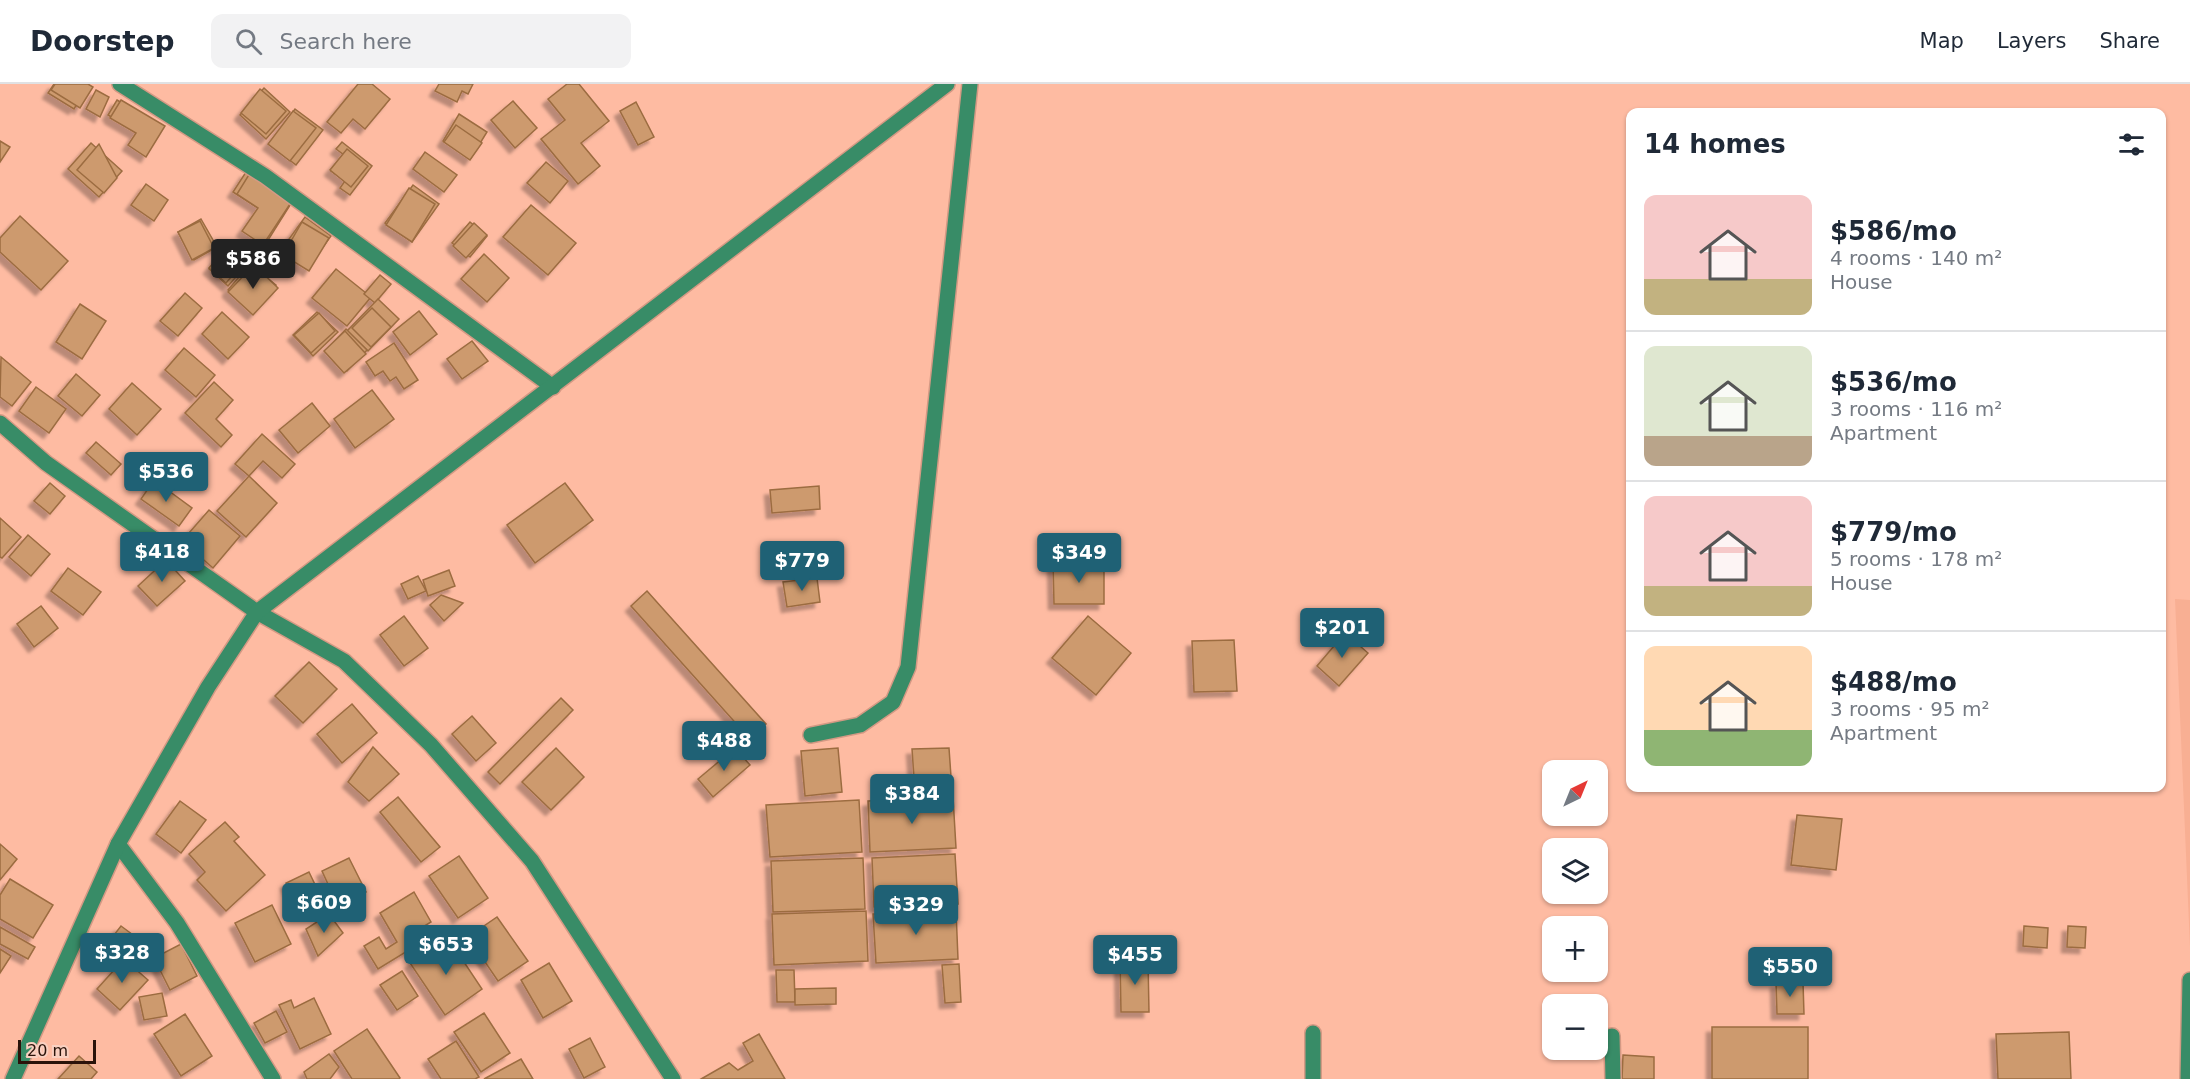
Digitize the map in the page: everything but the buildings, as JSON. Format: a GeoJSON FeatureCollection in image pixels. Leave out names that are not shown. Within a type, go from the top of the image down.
{"type":"FeatureCollection","features":[{"type":"Feature","properties":{"kind":"street"},"geometry":{"type":"LineString","coordinates":[[120,84],[265,176],[553,387]]}},
{"type":"Feature","properties":{"kind":"street"},"geometry":{"type":"LineString","coordinates":[[13,1079],[118,844],[208,687],[257,612],[946,84]]}},
{"type":"Feature","properties":{"kind":"street"},"geometry":{"type":"LineString","coordinates":[[811,735],[860,725],[892,702],[908,667],[970,84]]}},
{"type":"Feature","properties":{"kind":"street"},"geometry":{"type":"LineString","coordinates":[[0,423],[46,463],[257,612],[344,661],[431,745],[532,861],[673,1079]]}},
{"type":"Feature","properties":{"kind":"street"},"geometry":{"type":"LineString","coordinates":[[118,844],[177,923],[273,1079]]}},
{"type":"Feature","properties":{"kind":"street"},"geometry":{"type":"LineString","coordinates":[[2188,1079],[2190,980]]}},
{"type":"Feature","properties":{"kind":"street"},"geometry":{"type":"LineString","coordinates":[[1313,1033],[1313,1079]]}},
{"type":"Feature","properties":{"kind":"street"},"geometry":{"type":"LineString","coordinates":[[1612,1036],[1613,1079]]}},
{"type":"Feature","properties":{"kind":"shaded area"},"geometry":{"type":"Polygon","coordinates":[[[2175,599],[2190,600],[2190,947],[2175,599]]]}}]}
